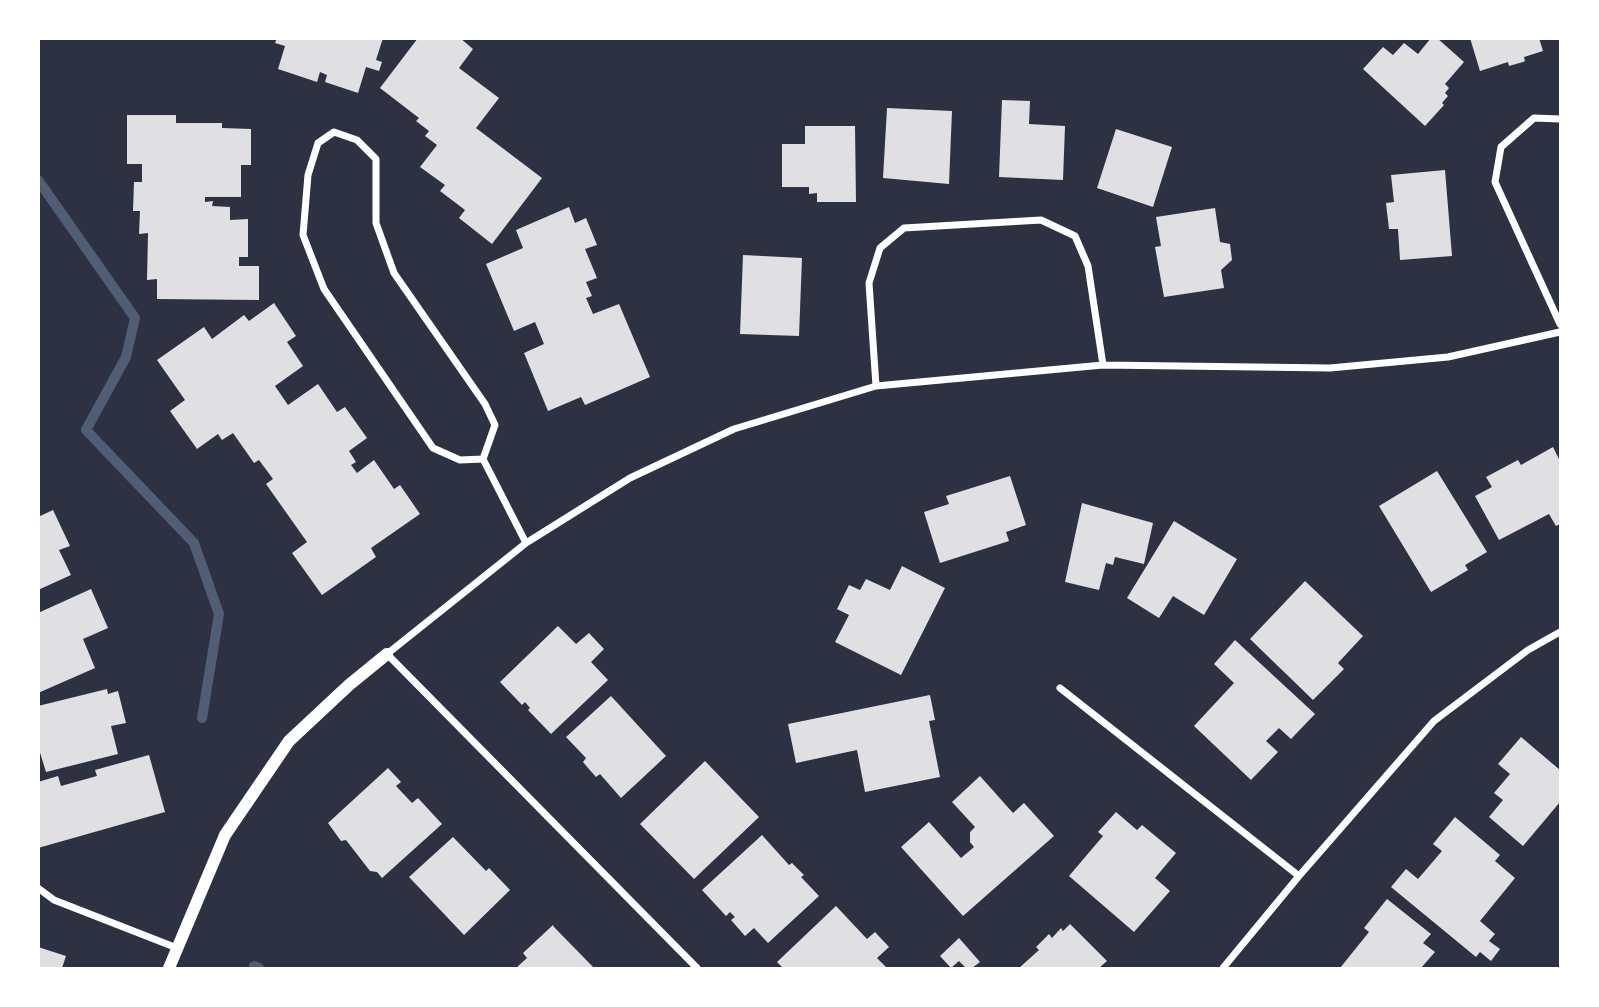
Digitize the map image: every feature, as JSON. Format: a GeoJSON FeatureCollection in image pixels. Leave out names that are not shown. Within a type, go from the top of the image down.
{"type":"FeatureCollection","features":[{"type":"Feature","properties":{"kind":"street"},"geometry":{"type":"LineString","coordinates":[[1560,119],[1534,118],[1501,146],[1495,182],[1560,324]]}},
{"type":"Feature","properties":{"kind":"street"},"geometry":{"type":"LineString","coordinates":[[483,459],[460,460],[433,448],[324,289],[303,235],[307,175],[318,143],[334,132],[357,140],[376,159],[376,223],[394,273],[485,404],[495,425],[483,459],[526,543]]}},
{"type":"Feature","properties":{"kind":"street"},"geometry":{"type":"LineString","coordinates":[[876,386],[869,283],[880,248],[904,228],[1041,220],[1075,236],[1088,266],[1103,365]]}},
{"type":"Feature","properties":{"kind":"street"},"geometry":{"type":"LineString","coordinates":[[169,968],[225,835],[289,741],[349,685],[526,543],[630,478],[734,429],[876,386],[1103,365],[1330,368],[1448,357],[1560,332]]}},
{"type":"Feature","properties":{"kind":"street"},"geometry":{"type":"LineString","coordinates":[[1223,968],[1434,721],[1528,650],[1560,632]]}},
{"type":"Feature","properties":{"kind":"street"},"geometry":{"type":"LineString","coordinates":[[387,654],[697,968]]}},
{"type":"Feature","properties":{"kind":"street"},"geometry":{"type":"LineString","coordinates":[[1060,688],[1299,876]]}},
{"type":"Feature","properties":{"kind":"street"},"geometry":{"type":"LineString","coordinates":[[38,888],[54,900],[177,948]]}},
{"type":"Feature","properties":{"kind":"building"},"geometry":{"type":"Polygon","coordinates":[[[277,38],[383,38],[376,60],[382,62],[379,71],[366,67],[358,93],[325,82],[327,75],[320,72],[317,82],[278,69],[285,46],[275,43],[277,38]]]}},
{"type":"Feature","properties":{"kind":"building"},"geometry":{"type":"Polygon","coordinates":[[[418,38],[460,38],[473,49],[459,68],[499,98],[476,128],[542,178],[492,244],[459,218],[465,210],[440,191],[445,185],[420,167],[437,145],[425,136],[429,131],[416,121],[419,118],[380,88],[418,38]]]}},
{"type":"Feature","properties":{"kind":"building"},"geometry":{"type":"Polygon","coordinates":[[[1431,38],[1437,38],[1464,62],[1445,84],[1449,88],[1445,93],[1448,96],[1442,103],[1444,105],[1425,126],[1363,69],[1383,47],[1393,55],[1404,43],[1418,54],[1431,38]]]}},
{"type":"Feature","properties":{"kind":"building"},"geometry":{"type":"Polygon","coordinates":[[[1470,38],[1539,38],[1543,51],[1524,57],[1523,62],[1509,66],[1508,62],[1480,71],[1470,38]]]}},
{"type":"Feature","properties":{"kind":"building"},"geometry":{"type":"Polygon","coordinates":[[[1002,100],[1030,101],[1029,124],[1065,126],[1063,180],[999,177],[1002,100]]]}},
{"type":"Feature","properties":{"kind":"building"},"geometry":{"type":"Polygon","coordinates":[[[887,108],[952,111],[949,184],[883,178],[887,108]]]}},
{"type":"Feature","properties":{"kind":"building"},"geometry":{"type":"Polygon","coordinates":[[[127,115],[176,115],[176,123],[222,123],[222,128],[251,129],[251,165],[241,165],[241,197],[205,197],[205,202],[213,201],[212,206],[230,207],[230,220],[248,219],[248,257],[239,257],[239,266],[259,266],[259,300],[157,299],[157,279],[147,280],[148,233],[139,234],[140,211],[133,211],[134,182],[142,182],[142,164],[127,164],[127,115]]]}},
{"type":"Feature","properties":{"kind":"building"},"geometry":{"type":"Polygon","coordinates":[[[805,126],[855,126],[856,202],[817,202],[817,193],[809,194],[809,187],[782,187],[782,144],[805,144],[805,126]]]}},
{"type":"Feature","properties":{"kind":"building"},"geometry":{"type":"Polygon","coordinates":[[[1116,129],[1172,147],[1153,207],[1097,188],[1116,129]]]}},
{"type":"Feature","properties":{"kind":"building"},"geometry":{"type":"Polygon","coordinates":[[[1445,170],[1452,256],[1400,260],[1398,229],[1389,229],[1386,203],[1394,202],[1391,175],[1445,170]]]}},
{"type":"Feature","properties":{"kind":"building"},"geometry":{"type":"Polygon","coordinates":[[[569,207],[575,223],[586,218],[597,245],[585,249],[597,278],[586,282],[592,296],[586,298],[593,314],[619,304],[650,377],[585,405],[581,397],[548,411],[524,353],[544,344],[535,322],[514,331],[486,264],[523,248],[516,230],[569,207]]]}},
{"type":"Feature","properties":{"kind":"building"},"geometry":{"type":"Polygon","coordinates":[[[1215,208],[1220,242],[1230,244],[1232,260],[1221,270],[1224,288],[1164,297],[1155,247],[1161,246],[1156,217],[1215,208]]]}},
{"type":"Feature","properties":{"kind":"building"},"geometry":{"type":"Polygon","coordinates":[[[743,255],[802,258],[799,336],[740,334],[743,255]]]}},
{"type":"Feature","properties":{"kind":"building"},"geometry":{"type":"Polygon","coordinates":[[[274,303],[296,336],[287,342],[303,366],[275,386],[288,405],[318,384],[337,412],[345,407],[367,438],[349,451],[356,462],[351,465],[357,473],[374,460],[394,489],[400,485],[420,514],[371,548],[376,557],[322,595],[292,553],[307,542],[266,484],[273,479],[259,460],[254,463],[233,433],[222,440],[218,434],[197,449],[170,411],[185,400],[157,360],[204,327],[212,339],[244,315],[249,321],[274,303]]]}},
{"type":"Feature","properties":{"kind":"building"},"geometry":{"type":"Polygon","coordinates":[[[1553,447],[1560,461],[1560,524],[1556,526],[1549,514],[1499,540],[1475,496],[1492,487],[1486,477],[1518,460],[1521,465],[1553,447]]]}},
{"type":"Feature","properties":{"kind":"building"},"geometry":{"type":"Polygon","coordinates":[[[1437,471],[1487,552],[1465,565],[1468,570],[1431,592],[1379,506],[1437,471]]]}},
{"type":"Feature","properties":{"kind":"building"},"geometry":{"type":"Polygon","coordinates":[[[1010,476],[1026,525],[1006,532],[1009,541],[940,563],[924,512],[949,504],[946,496],[1010,476]]]}},
{"type":"Feature","properties":{"kind":"building"},"geometry":{"type":"Polygon","coordinates":[[[1082,503],[1153,523],[1144,564],[1115,557],[1113,565],[1106,563],[1099,590],[1065,582],[1082,503]]]}},
{"type":"Feature","properties":{"kind":"building"},"geometry":{"type":"Polygon","coordinates":[[[53,510],[70,546],[59,550],[71,575],[38,590],[38,517],[53,510]]]}},
{"type":"Feature","properties":{"kind":"building"},"geometry":{"type":"Polygon","coordinates":[[[1174,521],[1237,559],[1204,615],[1173,596],[1159,618],[1127,598],[1174,521]]]}},
{"type":"Feature","properties":{"kind":"building"},"geometry":{"type":"Polygon","coordinates":[[[902,566],[945,588],[901,675],[835,642],[849,615],[837,609],[849,585],[860,590],[866,579],[890,590],[902,566]]]}},
{"type":"Feature","properties":{"kind":"building"},"geometry":{"type":"Polygon","coordinates":[[[1305,581],[1363,636],[1338,663],[1344,669],[1313,700],[1250,639],[1305,581]]]}},
{"type":"Feature","properties":{"kind":"building"},"geometry":{"type":"Polygon","coordinates":[[[91,589],[108,628],[83,639],[95,668],[38,693],[38,613],[91,589]]]}},
{"type":"Feature","properties":{"kind":"building"},"geometry":{"type":"Polygon","coordinates":[[[558,626],[576,644],[589,633],[604,649],[591,662],[608,680],[551,734],[528,710],[530,708],[525,702],[522,705],[500,682],[558,626]]]}},
{"type":"Feature","properties":{"kind":"building"},"geometry":{"type":"Polygon","coordinates":[[[1235,640],[1315,714],[1291,739],[1279,728],[1266,741],[1278,752],[1251,780],[1194,726],[1234,683],[1214,664],[1235,640]]]}},
{"type":"Feature","properties":{"kind":"building"},"geometry":{"type":"Polygon","coordinates":[[[107,689],[108,694],[118,691],[126,723],[111,726],[118,754],[46,772],[38,746],[38,706],[107,689]]]}},
{"type":"Feature","properties":{"kind":"building"},"geometry":{"type":"Polygon","coordinates":[[[930,695],[935,720],[929,721],[940,777],[865,792],[857,750],[796,763],[788,724],[930,695]]]}},
{"type":"Feature","properties":{"kind":"building"},"geometry":{"type":"Polygon","coordinates":[[[611,696],[666,756],[621,798],[600,774],[596,777],[583,762],[586,758],[566,737],[611,696]]]}},
{"type":"Feature","properties":{"kind":"building"},"geometry":{"type":"Polygon","coordinates":[[[1521,737],[1560,770],[1560,802],[1523,846],[1489,817],[1503,800],[1494,793],[1510,774],[1498,764],[1521,737]]]}},
{"type":"Feature","properties":{"kind":"building"},"geometry":{"type":"Polygon","coordinates":[[[149,755],[165,812],[38,848],[38,782],[58,776],[61,786],[97,776],[95,770],[149,755]]]}},
{"type":"Feature","properties":{"kind":"building"},"geometry":{"type":"Polygon","coordinates":[[[705,761],[759,817],[694,879],[640,824],[705,761]]]}},
{"type":"Feature","properties":{"kind":"building"},"geometry":{"type":"Polygon","coordinates":[[[388,768],[401,782],[396,786],[412,803],[418,798],[442,824],[382,878],[377,872],[370,871],[346,840],[341,841],[328,823],[388,768]]]}},
{"type":"Feature","properties":{"kind":"building"},"geometry":{"type":"Polygon","coordinates":[[[980,776],[1013,813],[1024,803],[1054,836],[963,916],[901,847],[929,822],[961,858],[974,847],[970,842],[970,832],[975,827],[952,802],[980,776]]]}},
{"type":"Feature","properties":{"kind":"building"},"geometry":{"type":"Polygon","coordinates":[[[1116,812],[1137,830],[1142,825],[1176,853],[1155,878],[1170,891],[1134,932],[1069,876],[1103,836],[1098,832],[1116,812]]]}},
{"type":"Feature","properties":{"kind":"building"},"geometry":{"type":"Polygon","coordinates":[[[1455,817],[1500,855],[1495,861],[1515,878],[1480,921],[1495,934],[1489,941],[1500,949],[1491,961],[1480,952],[1476,957],[1391,887],[1406,869],[1418,879],[1442,851],[1433,844],[1455,817]]]}},
{"type":"Feature","properties":{"kind":"building"},"geometry":{"type":"Polygon","coordinates":[[[762,835],[789,865],[792,863],[804,875],[801,877],[819,896],[768,943],[754,928],[745,936],[731,920],[735,917],[730,912],[726,916],[702,890],[762,835]]]}},
{"type":"Feature","properties":{"kind":"building"},"geometry":{"type":"Polygon","coordinates":[[[453,837],[486,871],[489,868],[510,890],[464,935],[409,877],[453,837]]]}},
{"type":"Feature","properties":{"kind":"building"},"geometry":{"type":"Polygon","coordinates":[[[1387,899],[1431,934],[1423,943],[1435,952],[1421,968],[1340,968],[1369,932],[1364,928],[1387,899]]]}},
{"type":"Feature","properties":{"kind":"building"},"geometry":{"type":"Polygon","coordinates":[[[836,906],[867,939],[875,932],[889,947],[877,958],[886,967],[783,968],[777,962],[836,906]]]}},
{"type":"Feature","properties":{"kind":"building"},"geometry":{"type":"Polygon","coordinates":[[[1070,924],[1107,961],[1099,968],[1019,968],[1039,950],[1036,947],[1049,934],[1052,938],[1061,928],[1063,931],[1070,924]]]}},
{"type":"Feature","properties":{"kind":"building"},"geometry":{"type":"Polygon","coordinates":[[[553,925],[594,968],[516,968],[527,958],[523,953],[553,925]]]}},
{"type":"Feature","properties":{"kind":"building"},"geometry":{"type":"Polygon","coordinates":[[[959,938],[980,962],[972,968],[966,968],[959,961],[951,968],[940,956],[959,938]]]}},
{"type":"Feature","properties":{"kind":"building"},"geometry":{"type":"Polygon","coordinates":[[[38,947],[66,956],[62,968],[38,968],[38,947]]]}},
{"type":"Feature","properties":{"kind":"waterway"},"geometry":{"type":"LineString","coordinates":[[38,180],[135,318],[126,357],[86,430],[194,543],[219,614],[202,718]]}},
{"type":"Feature","properties":{"kind":"waterway"},"geometry":{"type":"LineString","coordinates":[[254,966],[259,968]]}}]}
